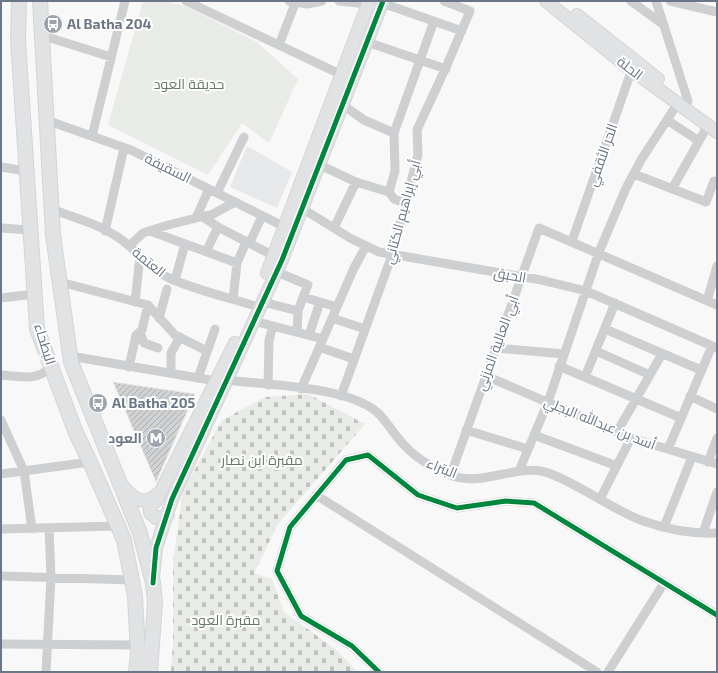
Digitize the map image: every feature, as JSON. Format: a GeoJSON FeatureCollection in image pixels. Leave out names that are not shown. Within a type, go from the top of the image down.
{"type":"FeatureCollection","features":[{"type":"Feature","properties":{"kind":"main road","name":"البطحاء"},"geometry":{"type":"LineString","coordinates":[[19,1],[18,40],[37,329],[76,433],[124,540],[135,596],[137,645],[136,672]]}},
{"type":"Feature","properties":{"kind":"main road","name":"البطحاء"},"geometry":{"type":"LineString","coordinates":[[40,1],[51,209],[70,356],[71,362],[140,533],[153,583],[155,603],[150,672]]}},
{"type":"Feature","properties":{"kind":"street"},"geometry":{"type":"LineString","coordinates":[[92,136],[125,1]]}},
{"type":"Feature","properties":{"kind":"street"},"geometry":{"type":"LineString","coordinates":[[186,1],[197,3],[342,75]]}},
{"type":"Feature","properties":{"kind":"street"},"geometry":{"type":"LineString","coordinates":[[279,45],[294,1],[307,4],[322,1]]}},
{"type":"Feature","properties":{"kind":"street"},"geometry":{"type":"LineString","coordinates":[[168,515],[156,518],[150,513],[150,506],[156,501],[254,321],[274,256],[369,2],[339,1]]}},
{"type":"Feature","properties":{"kind":"street","name":"أبي إبراهيم الكتاني"},"geometry":{"type":"LineString","coordinates":[[341,396],[392,255],[418,155],[417,130],[446,69],[470,11],[444,1]]}},
{"type":"Feature","properties":{"kind":"street","name":"الحلة"},"geometry":{"type":"LineString","coordinates":[[546,1],[632,69],[683,102]]}},
{"type":"Feature","properties":{"kind":"street","name":"الحلة"},"geometry":{"type":"LineString","coordinates":[[559,1],[714,126]]}},
{"type":"Feature","properties":{"kind":"street"},"geometry":{"type":"LineString","coordinates":[[631,1],[664,25]]}},
{"type":"Feature","properties":{"kind":"street"},"geometry":{"type":"LineString","coordinates":[[519,471],[548,402],[599,252],[634,174],[667,120],[683,102],[664,25],[656,1]]}},
{"type":"Feature","properties":{"kind":"street"},"geometry":{"type":"LineString","coordinates":[[670,1],[717,12]]}},
{"type":"Feature","properties":{"kind":"street"},"geometry":{"type":"LineString","coordinates":[[153,583],[156,548],[172,499],[221,381],[258,304],[276,272],[303,209],[382,2],[462,31]]}},
{"type":"Feature","properties":{"kind":"street"},"geometry":{"type":"LineString","coordinates":[[389,192],[395,171],[394,133],[434,21]]}},
{"type":"Feature","properties":{"kind":"street"},"geometry":{"type":"LineString","coordinates":[[41,35],[111,57]]}},
{"type":"Feature","properties":{"kind":"street"},"geometry":{"type":"LineString","coordinates":[[367,42],[446,69]]}},
{"type":"Feature","properties":{"kind":"street","name":"الحر الثقفي"},"geometry":{"type":"LineString","coordinates":[[572,241],[632,69]]}},
{"type":"Feature","properties":{"kind":"street"},"geometry":{"type":"LineString","coordinates":[[343,105],[364,120],[394,133]]}},
{"type":"Feature","properties":{"kind":"street","name":"السقيفة"},"geometry":{"type":"LineString","coordinates":[[46,120],[124,148],[285,227]]}},
{"type":"Feature","properties":{"kind":"street"},"geometry":{"type":"LineString","coordinates":[[667,120],[698,141]]}},
{"type":"Feature","properties":{"kind":"street"},"geometry":{"type":"LineString","coordinates":[[672,189],[698,141],[714,126]]}},
{"type":"Feature","properties":{"kind":"street"},"geometry":{"type":"LineString","coordinates":[[199,217],[244,137]]}},
{"type":"Feature","properties":{"kind":"street"},"geometry":{"type":"LineString","coordinates":[[105,231],[124,148]]}},
{"type":"Feature","properties":{"kind":"street"},"geometry":{"type":"LineString","coordinates":[[320,165],[356,182],[389,192],[394,199],[405,203]]}},
{"type":"Feature","properties":{"kind":"street"},"geometry":{"type":"LineString","coordinates":[[1,167],[26,170]]}},
{"type":"Feature","properties":{"kind":"street"},"geometry":{"type":"LineString","coordinates":[[634,174],[706,202],[714,181],[717,182]]}},
{"type":"Feature","properties":{"kind":"street"},"geometry":{"type":"LineString","coordinates":[[334,228],[356,182]]}},
{"type":"Feature","properties":{"kind":"street"},"geometry":{"type":"LineString","coordinates":[[128,246],[143,233],[213,214],[235,202]]}},
{"type":"Feature","properties":{"kind":"street","name":"العتمة"},"geometry":{"type":"LineString","coordinates":[[51,209],[118,237],[146,263],[175,280],[233,299],[298,311]]}},
{"type":"Feature","properties":{"kind":"street","name":"الحبق"},"geometry":{"type":"LineString","coordinates":[[303,209],[334,228],[379,252],[521,277],[586,291],[714,347]]}},
{"type":"Feature","properties":{"kind":"street"},"geometry":{"type":"LineString","coordinates":[[233,299],[237,263],[246,242],[251,240],[262,216]]}},
{"type":"Feature","properties":{"kind":"street"},"geometry":{"type":"LineString","coordinates":[[199,217],[274,256]]}},
{"type":"Feature","properties":{"kind":"street"},"geometry":{"type":"LineString","coordinates":[[206,252],[218,227]]}},
{"type":"Feature","properties":{"kind":"street"},"geometry":{"type":"LineString","coordinates":[[1,228],[30,230]]}},
{"type":"Feature","properties":{"kind":"street","name":"أبي العالية المزني"},"geometry":{"type":"LineString","coordinates":[[451,474],[539,228],[599,252],[717,305]]}},
{"type":"Feature","properties":{"kind":"street"},"geometry":{"type":"LineString","coordinates":[[150,231],[237,263]]}},
{"type":"Feature","properties":{"kind":"street"},"geometry":{"type":"LineString","coordinates":[[175,280],[185,244]]}},
{"type":"Feature","properties":{"kind":"street"},"geometry":{"type":"LineString","coordinates":[[301,389],[366,246]]}},
{"type":"Feature","properties":{"kind":"street"},"geometry":{"type":"LineString","coordinates":[[135,302],[140,256]]}},
{"type":"Feature","properties":{"kind":"street"},"geometry":{"type":"LineString","coordinates":[[706,301],[717,266]]}},
{"type":"Feature","properties":{"kind":"street"},"geometry":{"type":"LineString","coordinates":[[276,272],[308,285],[298,311],[297,332]]}},
{"type":"Feature","properties":{"kind":"street"},"geometry":{"type":"LineString","coordinates":[[60,282],[148,305],[159,318],[180,337],[207,351]]}},
{"type":"Feature","properties":{"kind":"street"},"geometry":{"type":"LineString","coordinates":[[159,318],[167,290]]}},
{"type":"Feature","properties":{"kind":"street"},"geometry":{"type":"LineString","coordinates":[[1,298],[35,294]]}},
{"type":"Feature","properties":{"kind":"street"},"geometry":{"type":"LineString","coordinates":[[303,297],[337,307]]}},
{"type":"Feature","properties":{"kind":"street"},"geometry":{"type":"LineString","coordinates":[[309,335],[320,302]]}},
{"type":"Feature","properties":{"kind":"street"},"geometry":{"type":"LineString","coordinates":[[585,377],[615,303]]}},
{"type":"Feature","properties":{"kind":"street"},"geometry":{"type":"LineString","coordinates":[[129,367],[136,335],[142,330],[148,305]]}},
{"type":"Feature","properties":{"kind":"street"},"geometry":{"type":"LineString","coordinates":[[332,318],[365,329]]}},
{"type":"Feature","properties":{"kind":"street"},"geometry":{"type":"LineString","coordinates":[[254,321],[309,335],[321,343],[354,359]]}},
{"type":"Feature","properties":{"kind":"street"},"geometry":{"type":"LineString","coordinates":[[268,385],[269,340],[273,326]]}},
{"type":"Feature","properties":{"kind":"street"},"geometry":{"type":"LineString","coordinates":[[198,378],[216,328]]}},
{"type":"Feature","properties":{"kind":"street"},"geometry":{"type":"LineString","coordinates":[[605,329],[701,370]]}},
{"type":"Feature","properties":{"kind":"street"},"geometry":{"type":"LineString","coordinates":[[140,332],[144,343],[158,348]]}},
{"type":"Feature","properties":{"kind":"street"},"geometry":{"type":"LineString","coordinates":[[171,373],[171,353],[180,337]]}},
{"type":"Feature","properties":{"kind":"street"},"geometry":{"type":"LineString","coordinates":[[668,449],[701,370],[714,347]]}},
{"type":"Feature","properties":{"kind":"street"},"geometry":{"type":"LineString","coordinates":[[496,348],[564,354]]}},
{"type":"Feature","properties":{"kind":"street"},"geometry":{"type":"LineString","coordinates":[[596,351],[650,375]]}},
{"type":"Feature","properties":{"kind":"street"},"geometry":{"type":"LineString","coordinates":[[618,432],[662,354]]}},
{"type":"Feature","properties":{"kind":"street","name":"البتراء"},"geometry":{"type":"LineString","coordinates":[[70,356],[198,378],[330,392],[361,403],[378,413],[410,451],[425,463],[451,474],[483,479],[529,470],[550,474],[642,521],[664,527],[703,533],[717,533]]}},
{"type":"Feature","properties":{"kind":"street"},"geometry":{"type":"LineString","coordinates":[[1,375],[32,377],[42,375],[49,367],[49,361]]}},
{"type":"Feature","properties":{"kind":"street"},"geometry":{"type":"LineString","coordinates":[[559,366],[681,418]]}},
{"type":"Feature","properties":{"kind":"street","name":"أسد بن عبدالله البجلي"},"geometry":{"type":"LineString","coordinates":[[486,376],[631,438],[713,463]]}},
{"type":"Feature","properties":{"kind":"street"},"geometry":{"type":"LineString","coordinates":[[690,396],[717,409]]}},
{"type":"Feature","properties":{"kind":"street"},"geometry":{"type":"LineString","coordinates":[[1,420],[3,430],[24,471],[32,529]]}},
{"type":"Feature","properties":{"kind":"street"},"geometry":{"type":"LineString","coordinates":[[466,430],[528,449]]}},
{"type":"Feature","properties":{"kind":"street"},"geometry":{"type":"LineString","coordinates":[[534,435],[617,466]]}},
{"type":"Feature","properties":{"kind":"street"},"geometry":{"type":"LineString","coordinates":[[600,499],[631,438]]}},
{"type":"Feature","properties":{"kind":"street"},"geometry":{"type":"LineString","coordinates":[[713,463],[717,438]]}},
{"type":"Feature","properties":{"kind":"street"},"geometry":{"type":"LineString","coordinates":[[379,672],[352,646],[301,616],[276,571],[290,526],[346,460],[368,455],[418,495],[456,508],[506,501],[534,503],[717,615]]}},
{"type":"Feature","properties":{"kind":"street"},"geometry":{"type":"LineString","coordinates":[[664,527],[692,457]]}},
{"type":"Feature","properties":{"kind":"street"},"geometry":{"type":"LineString","coordinates":[[1,474],[90,462]]}},
{"type":"Feature","properties":{"kind":"street"},"geometry":{"type":"LineString","coordinates":[[121,484],[135,498],[144,502],[154,497],[162,489]]}},
{"type":"Feature","properties":{"kind":"street"},"geometry":{"type":"LineString","coordinates":[[703,533],[717,492]]}},
{"type":"Feature","properties":{"kind":"street"},"geometry":{"type":"LineString","coordinates":[[316,495],[597,672]]}},
{"type":"Feature","properties":{"kind":"street"},"geometry":{"type":"LineString","coordinates":[[1,529],[49,529],[117,526]]}},
{"type":"Feature","properties":{"kind":"street"},"geometry":{"type":"LineString","coordinates":[[46,672],[51,577],[49,529]]}},
{"type":"Feature","properties":{"kind":"street"},"geometry":{"type":"LineString","coordinates":[[1,576],[132,580]]}},
{"type":"Feature","properties":{"kind":"street"},"geometry":{"type":"LineString","coordinates":[[608,672],[664,583]]}},
{"type":"Feature","properties":{"kind":"street"},"geometry":{"type":"LineString","coordinates":[[1,644],[137,645]]}},
{"type":"Feature","properties":{"kind":"shaded area"},"geometry":{"type":"Polygon","coordinates":[[[247,146],[292,172],[277,208],[230,187],[247,146]]]}},
{"type":"Feature","properties":{"kind":"green space","name":"حديقة العود"},"geometry":{"type":"Polygon","coordinates":[[[143,1],[164,1],[185,6],[257,42],[298,79],[269,143],[242,123],[208,175],[108,125],[143,1]]]}},
{"type":"Feature","properties":{"kind":"green space"},"geometry":{"type":"Polygon","coordinates":[[[308,394],[365,424],[278,524],[254,573],[272,579],[284,612],[334,648],[358,672],[171,672],[173,643],[173,562],[183,491],[222,420],[265,397],[308,394]]]}},
{"type":"Feature","properties":{"kind":"building","name":"العود"},"geometry":{"type":"Polygon","coordinates":[[[113,382],[195,394],[156,482],[113,382]]]}},
{"type":"Feature","properties":{"kind":"cycle path"},"geometry":{"type":"LineString","coordinates":[[153,583],[156,548],[172,499],[282,260],[383,1]]}},
{"type":"Feature","properties":{"kind":"cycle path"},"geometry":{"type":"LineString","coordinates":[[379,672],[352,646],[301,616],[277,571],[290,527],[346,460],[368,455],[418,495],[457,508],[506,501],[534,503],[717,615]]}},
{"type":"Feature","properties":{"kind":"place","name":"Al Batha 204"},"geometry":{"type":"Point","coordinates":[53,24]}},
{"type":"Feature","properties":{"kind":"place","name":"Al Batha 205"},"geometry":{"type":"Point","coordinates":[98,403]}},
{"type":"Feature","properties":{"kind":"place","name":"العود"},"geometry":{"type":"Point","coordinates":[156,438]}},
{"type":"Feature","properties":{"kind":"park label","name":"مقبرة ابن نصار"},"geometry":{"type":"Point","coordinates":[262,460]}},
{"type":"Feature","properties":{"kind":"park label","name":"مقبرة العود"},"geometry":{"type":"Point","coordinates":[226,620]}}]}
